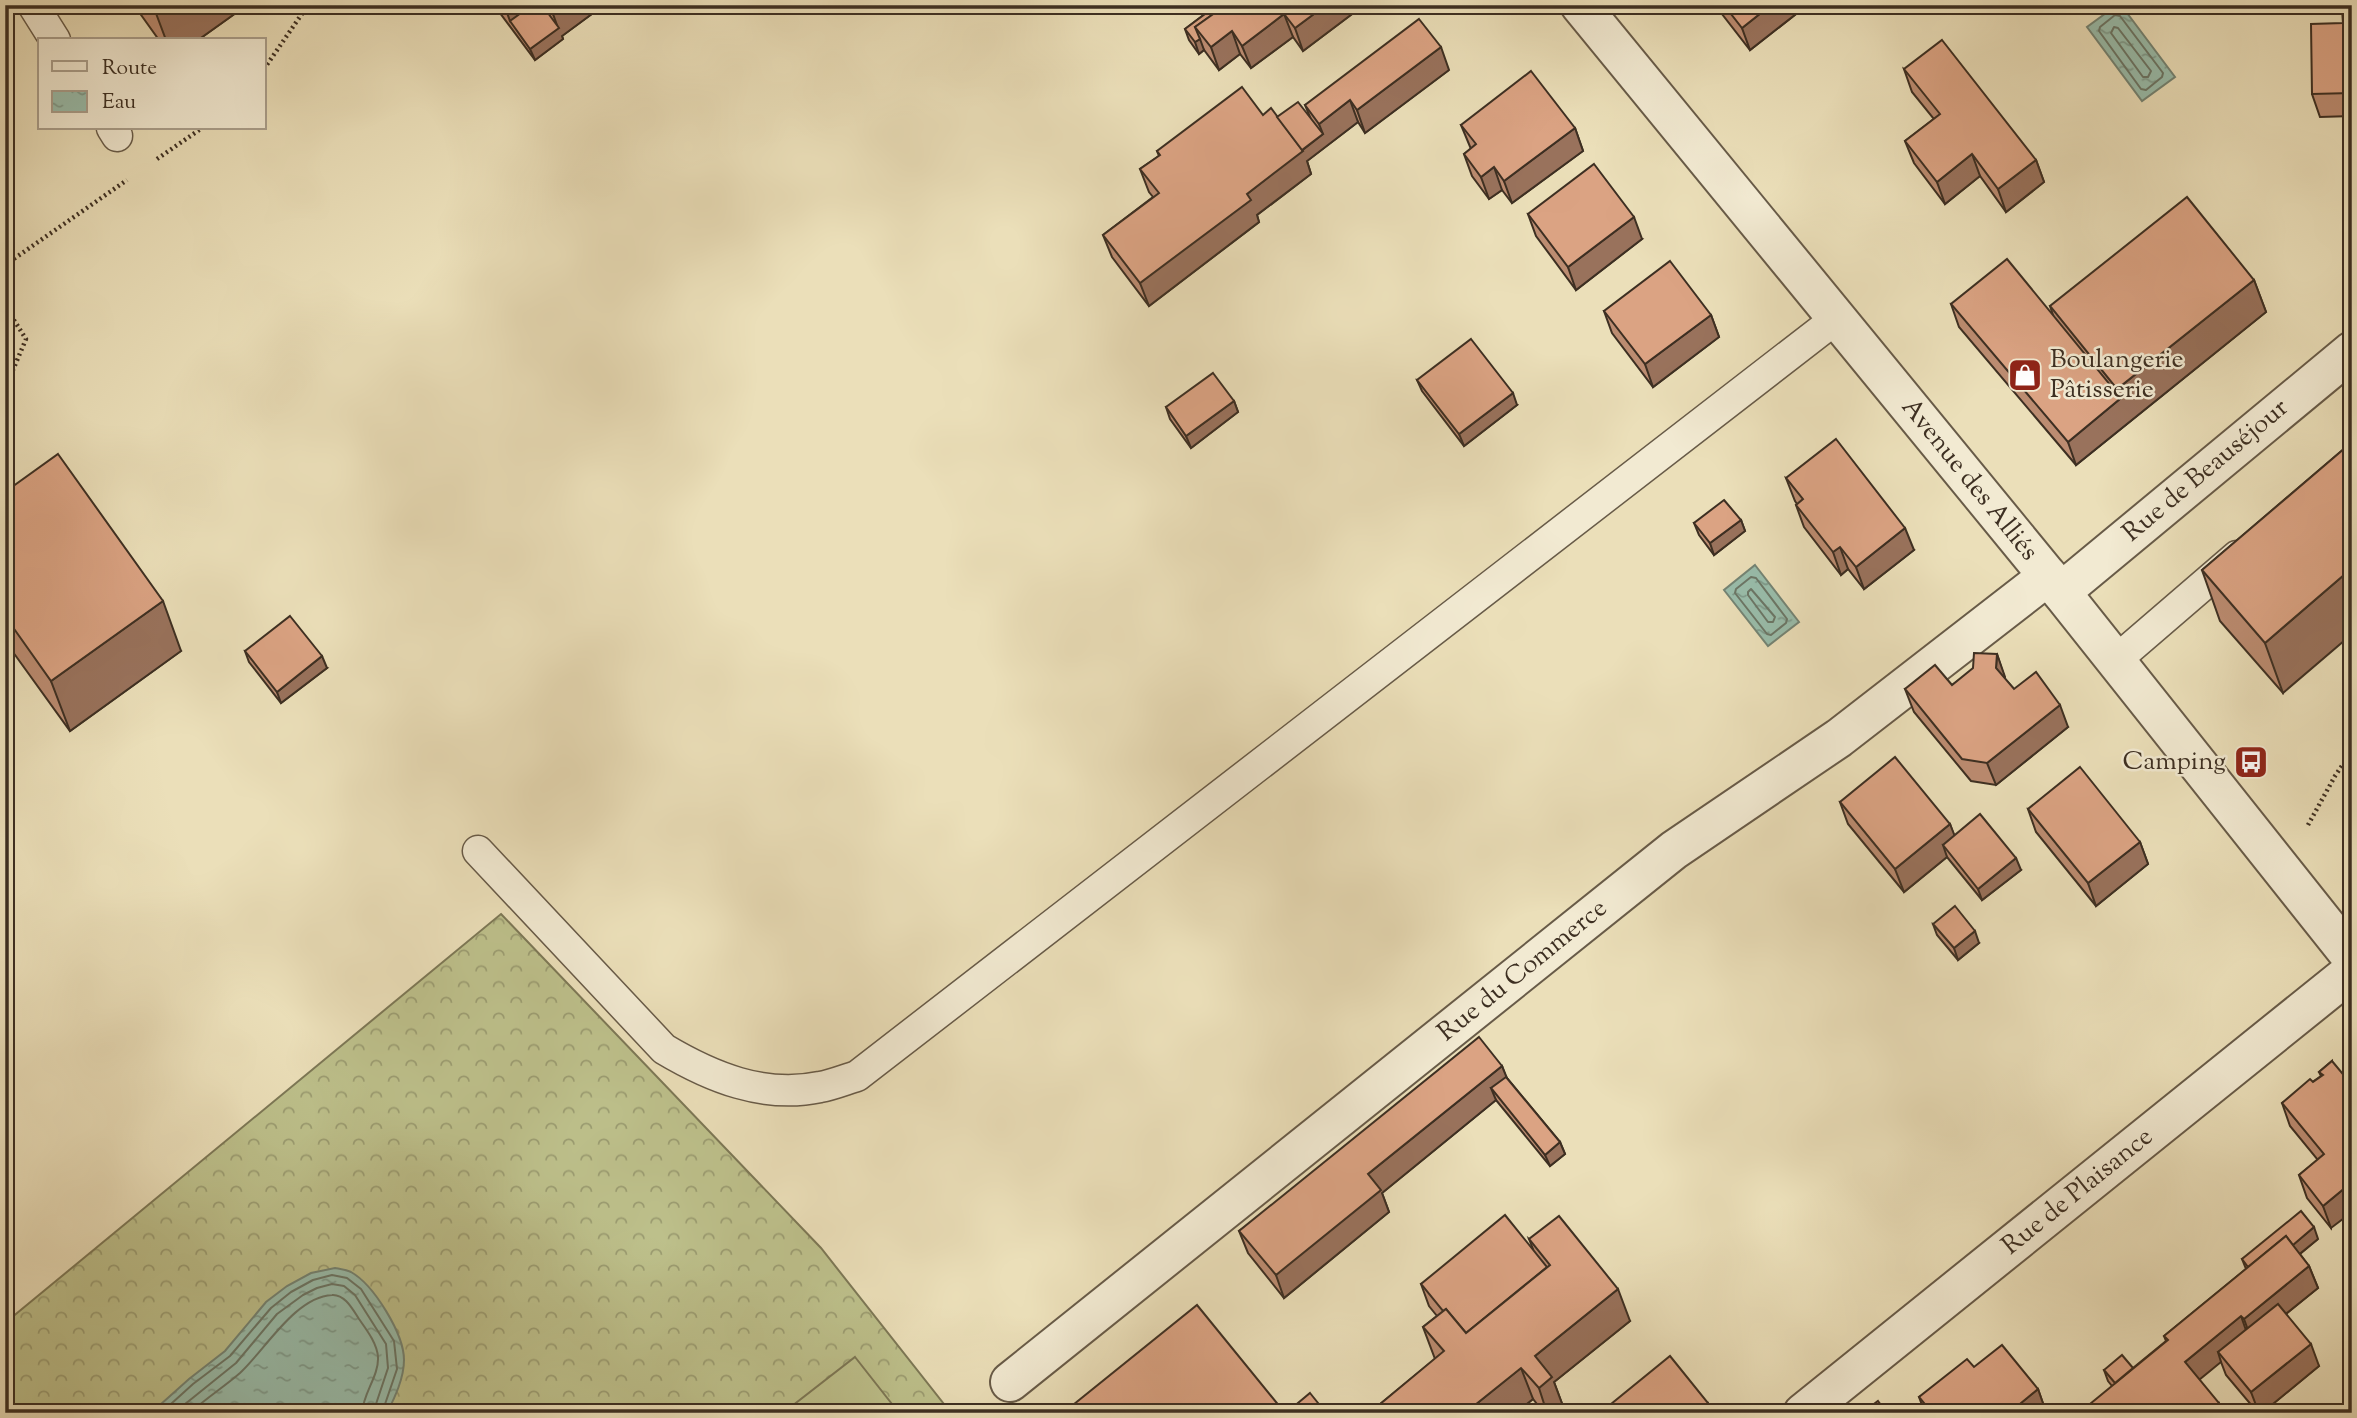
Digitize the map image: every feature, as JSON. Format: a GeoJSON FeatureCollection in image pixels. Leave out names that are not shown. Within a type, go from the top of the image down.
{"type":"FeatureCollection","features":[{"type":"Feature","properties":{"kind":"street","name":"Avenue des Alliés"},"geometry":{"type":"LineString","coordinates":[[1580,5],[2054,584],[2352,958]]}},
{"type":"Feature","properties":{"kind":"street","name":"Rue de Beauséjour"},"geometry":{"type":"LineString","coordinates":[[2054,584],[2352,351]]}},
{"type":"Feature","properties":{"kind":"street","name":"Rue du Commerce"},"geometry":{"type":"LineString","coordinates":[[1010,1382],[1674,850],[1839,738],[2054,584]]}},
{"type":"Feature","properties":{"kind":"street","name":"Rue de Plaisance"},"geometry":{"type":"LineString","coordinates":[[1804,1413],[2352,971]]}},
{"type":"Feature","properties":{"kind":"lane"},"geometry":{"type":"LineString","coordinates":[[33,5],[54,38]]}},
{"type":"Feature","properties":{"kind":"lane"},"geometry":{"type":"LineString","coordinates":[[478,851],[664,1049],[697,1069],[735,1083],[778,1091],[819,1087],[857,1076],[1837,318]]}},
{"type":"Feature","properties":{"kind":"lane"},"geometry":{"type":"LineString","coordinates":[[2115,660],[2259,536]]}},
{"type":"Feature","properties":{"kind":"path"},"geometry":{"type":"LineString","coordinates":[[266,66],[308,5]]}},
{"type":"Feature","properties":{"kind":"path"},"geometry":{"type":"LineString","coordinates":[[148,166],[199,130]]}},
{"type":"Feature","properties":{"kind":"path"},"geometry":{"type":"LineString","coordinates":[[5,265],[136,174]]}},
{"type":"Feature","properties":{"kind":"path"},"geometry":{"type":"LineString","coordinates":[[5,306],[26,339],[5,389]]}},
{"type":"Feature","properties":{"kind":"path"},"geometry":{"type":"LineString","coordinates":[[2283,873],[2334,776],[2352,751]]}},
{"type":"Feature","properties":{"kind":"green space"},"geometry":{"type":"Polygon","coordinates":[[[501,914],[821,1248],[951,1413],[5,1413],[5,1323],[501,914]]]}},
{"type":"Feature","properties":{"kind":"green space"},"geometry":{"type":"Polygon","coordinates":[[[855,1357],[899,1413],[783,1413],[855,1357]]]}},
{"type":"Feature","properties":{"kind":"water"},"geometry":{"type":"Polygon","coordinates":[[[2117,5],[2121,5],[2175,77],[2142,101],[2087,27],[2117,5]]]}},
{"type":"Feature","properties":{"kind":"water"},"geometry":{"type":"Polygon","coordinates":[[[1755,565],[1799,622],[1768,646],[1724,590],[1755,565]]]}},
{"type":"Feature","properties":{"kind":"water"},"geometry":{"type":"Polygon","coordinates":[[[335,1268],[351,1272],[360,1278],[386,1311],[399,1337],[404,1367],[387,1413],[151,1413],[225,1351],[266,1302],[311,1273],[335,1268]]]}},
{"type":"Feature","properties":{"kind":"building"},"geometry":{"type":"Polygon","coordinates":[[[532,5],[542,5],[559,28],[530,49],[510,21],[532,5]]]}},
{"type":"Feature","properties":{"kind":"building"},"geometry":{"type":"Polygon","coordinates":[[[546,5],[565,5],[553,14],[546,5]]]}},
{"type":"Feature","properties":{"kind":"building"},"geometry":{"type":"Polygon","coordinates":[[[1211,5],[1226,5],[1195,27],[1200,39],[1195,42],[1185,29],[1213,8],[1211,5]]]}},
{"type":"Feature","properties":{"kind":"building"},"geometry":{"type":"Polygon","coordinates":[[[1226,5],[1326,5],[1295,28],[1284,14],[1242,46],[1232,31],[1211,47],[1195,27],[1226,5]]]}},
{"type":"Feature","properties":{"kind":"building"},"geometry":{"type":"Polygon","coordinates":[[[1724,5],[1771,5],[1742,28],[1724,5]]]}},
{"type":"Feature","properties":{"kind":"building"},"geometry":{"type":"Polygon","coordinates":[[[2342,9],[2352,9],[2352,93],[2312,94],[2311,24],[2343,23],[2342,9]]]}},
{"type":"Feature","properties":{"kind":"building"},"geometry":{"type":"Polygon","coordinates":[[[1419,19],[1441,47],[1357,110],[1350,100],[1319,124],[1305,105],[1419,19]]]}},
{"type":"Feature","properties":{"kind":"building"},"geometry":{"type":"Polygon","coordinates":[[[1942,40],[2036,160],[1998,189],[1972,154],[1937,182],[1905,141],[1940,114],[1904,69],[1942,40]]]}},
{"type":"Feature","properties":{"kind":"building"},"geometry":{"type":"Polygon","coordinates":[[[1531,71],[1575,128],[1504,181],[1494,167],[1481,177],[1464,154],[1476,144],[1461,125],[1531,71]]]}},
{"type":"Feature","properties":{"kind":"building"},"geometry":{"type":"Polygon","coordinates":[[[1242,87],[1263,115],[1271,108],[1303,151],[1247,194],[1251,200],[1140,283],[1103,235],[1159,193],[1140,169],[1160,155],[1157,151],[1242,87]]]}},
{"type":"Feature","properties":{"kind":"building"},"geometry":{"type":"Polygon","coordinates":[[[1298,102],[1323,134],[1302,150],[1277,117],[1298,102]]]}},
{"type":"Feature","properties":{"kind":"building"},"geometry":{"type":"Polygon","coordinates":[[[1594,164],[1634,217],[1568,267],[1528,214],[1594,164]]]}},
{"type":"Feature","properties":{"kind":"building"},"geometry":{"type":"Polygon","coordinates":[[[2187,197],[2254,280],[2117,389],[2050,306],[2187,197]]]}},
{"type":"Feature","properties":{"kind":"building"},"geometry":{"type":"Polygon","coordinates":[[[2007,259],[2121,398],[2068,442],[1951,304],[2007,259]]]}},
{"type":"Feature","properties":{"kind":"building"},"geometry":{"type":"Polygon","coordinates":[[[1670,261],[1711,315],[1645,364],[1604,311],[1670,261]]]}},
{"type":"Feature","properties":{"kind":"building"},"geometry":{"type":"Polygon","coordinates":[[[1471,339],[1513,393],[1459,434],[1417,380],[1471,339]]]}},
{"type":"Feature","properties":{"kind":"building"},"geometry":{"type":"Polygon","coordinates":[[[1213,373],[1234,401],[1186,436],[1166,407],[1213,373]]]}},
{"type":"Feature","properties":{"kind":"building"},"geometry":{"type":"Polygon","coordinates":[[[1836,439],[1905,528],[1856,567],[1840,547],[1833,552],[1796,505],[1803,499],[1786,478],[1836,439]]]}},
{"type":"Feature","properties":{"kind":"building"},"geometry":{"type":"Polygon","coordinates":[[[2352,442],[2352,568],[2265,643],[2202,570],[2352,442]]]}},
{"type":"Feature","properties":{"kind":"building"},"geometry":{"type":"Polygon","coordinates":[[[58,454],[163,601],[51,681],[5,616],[5,492],[58,454]]]}},
{"type":"Feature","properties":{"kind":"building"},"geometry":{"type":"Polygon","coordinates":[[[1724,500],[1741,520],[1710,543],[1694,523],[1724,500]]]}},
{"type":"Feature","properties":{"kind":"building"},"geometry":{"type":"Polygon","coordinates":[[[290,616],[322,656],[277,692],[245,651],[290,616]]]}},
{"type":"Feature","properties":{"kind":"building"},"geometry":{"type":"Polygon","coordinates":[[[1974,653],[1997,654],[1996,668],[2014,689],[2036,672],[2060,705],[1987,763],[1962,759],[1905,689],[1935,665],[1952,685],[1973,668],[1974,653]]]}},
{"type":"Feature","properties":{"kind":"building"},"geometry":{"type":"Polygon","coordinates":[[[1895,757],[1950,824],[1895,869],[1840,802],[1895,757]]]}},
{"type":"Feature","properties":{"kind":"building"},"geometry":{"type":"Polygon","coordinates":[[[2080,767],[2140,842],[2088,883],[2028,809],[2080,767]]]}},
{"type":"Feature","properties":{"kind":"building"},"geometry":{"type":"Polygon","coordinates":[[[1980,814],[2016,858],[1978,889],[1943,845],[1980,814]]]}},
{"type":"Feature","properties":{"kind":"building"},"geometry":{"type":"Polygon","coordinates":[[[1955,906],[1975,931],[1954,948],[1933,924],[1955,906]]]}},
{"type":"Feature","properties":{"kind":"building"},"geometry":{"type":"Polygon","coordinates":[[[1479,1037],[1502,1066],[1368,1174],[1381,1190],[1276,1275],[1239,1231],[1479,1037]]]}},
{"type":"Feature","properties":{"kind":"building"},"geometry":{"type":"Polygon","coordinates":[[[2332,1061],[2352,1085],[2352,1182],[2323,1206],[2299,1175],[2324,1154],[2282,1103],[2310,1079],[2313,1082],[2323,1075],[2319,1072],[2332,1061]]]}},
{"type":"Feature","properties":{"kind":"building"},"geometry":{"type":"Polygon","coordinates":[[[1506,1077],[1560,1142],[1545,1155],[1491,1088],[1506,1077]]]}},
{"type":"Feature","properties":{"kind":"building"},"geometry":{"type":"Polygon","coordinates":[[[2301,1211],[2314,1227],[2293,1245],[2286,1236],[2248,1267],[2242,1259],[2301,1211]]]}},
{"type":"Feature","properties":{"kind":"building"},"geometry":{"type":"Polygon","coordinates":[[[1505,1215],[1547,1267],[1466,1333],[1421,1284],[1505,1215]]]}},
{"type":"Feature","properties":{"kind":"building"},"geometry":{"type":"Polygon","coordinates":[[[1559,1216],[1618,1289],[1535,1356],[1552,1377],[1539,1388],[1521,1368],[1465,1413],[1385,1413],[1379,1405],[1444,1351],[1423,1327],[1446,1309],[1466,1333],[1550,1265],[1529,1239],[1559,1216]]]}},
{"type":"Feature","properties":{"kind":"building"},"geometry":{"type":"Polygon","coordinates":[[[2286,1236],[2309,1266],[2244,1319],[2241,1316],[2185,1362],[2219,1403],[2207,1413],[2079,1413],[2168,1340],[2164,1336],[2286,1236]]]}},
{"type":"Feature","properties":{"kind":"building"},"geometry":{"type":"Polygon","coordinates":[[[2278,1304],[2311,1344],[2251,1392],[2218,1352],[2278,1304]]]}},
{"type":"Feature","properties":{"kind":"building"},"geometry":{"type":"Polygon","coordinates":[[[1197,1305],[1285,1413],[1063,1413],[1197,1305]]]}},
{"type":"Feature","properties":{"kind":"building"},"geometry":{"type":"Polygon","coordinates":[[[2002,1345],[2038,1389],[2009,1413],[1932,1413],[1919,1397],[1967,1359],[1974,1367],[2002,1345]]]}},
{"type":"Feature","properties":{"kind":"building"},"geometry":{"type":"Polygon","coordinates":[[[2122,1355],[2133,1368],[2115,1383],[2104,1370],[2122,1355]]]}},
{"type":"Feature","properties":{"kind":"building"},"geometry":{"type":"Polygon","coordinates":[[[1670,1356],[1708,1403],[1695,1413],[1600,1413],[1670,1356]]]}},
{"type":"Feature","properties":{"kind":"building"},"geometry":{"type":"Polygon","coordinates":[[[1310,1393],[1326,1413],[1286,1413],[1310,1393]]]}},
{"type":"Feature","properties":{"kind":"building"},"geometry":{"type":"Polygon","coordinates":[[[1878,1401],[1887,1413],[1862,1413],[1878,1401]]]}},
{"type":"Feature","properties":{"kind":"place","name":"Boulangerie Pâtisserie"},"geometry":{"type":"Point","coordinates":[2025,375]}},
{"type":"Feature","properties":{"kind":"place","name":"Camping"},"geometry":{"type":"Point","coordinates":[2251,762]}}]}
